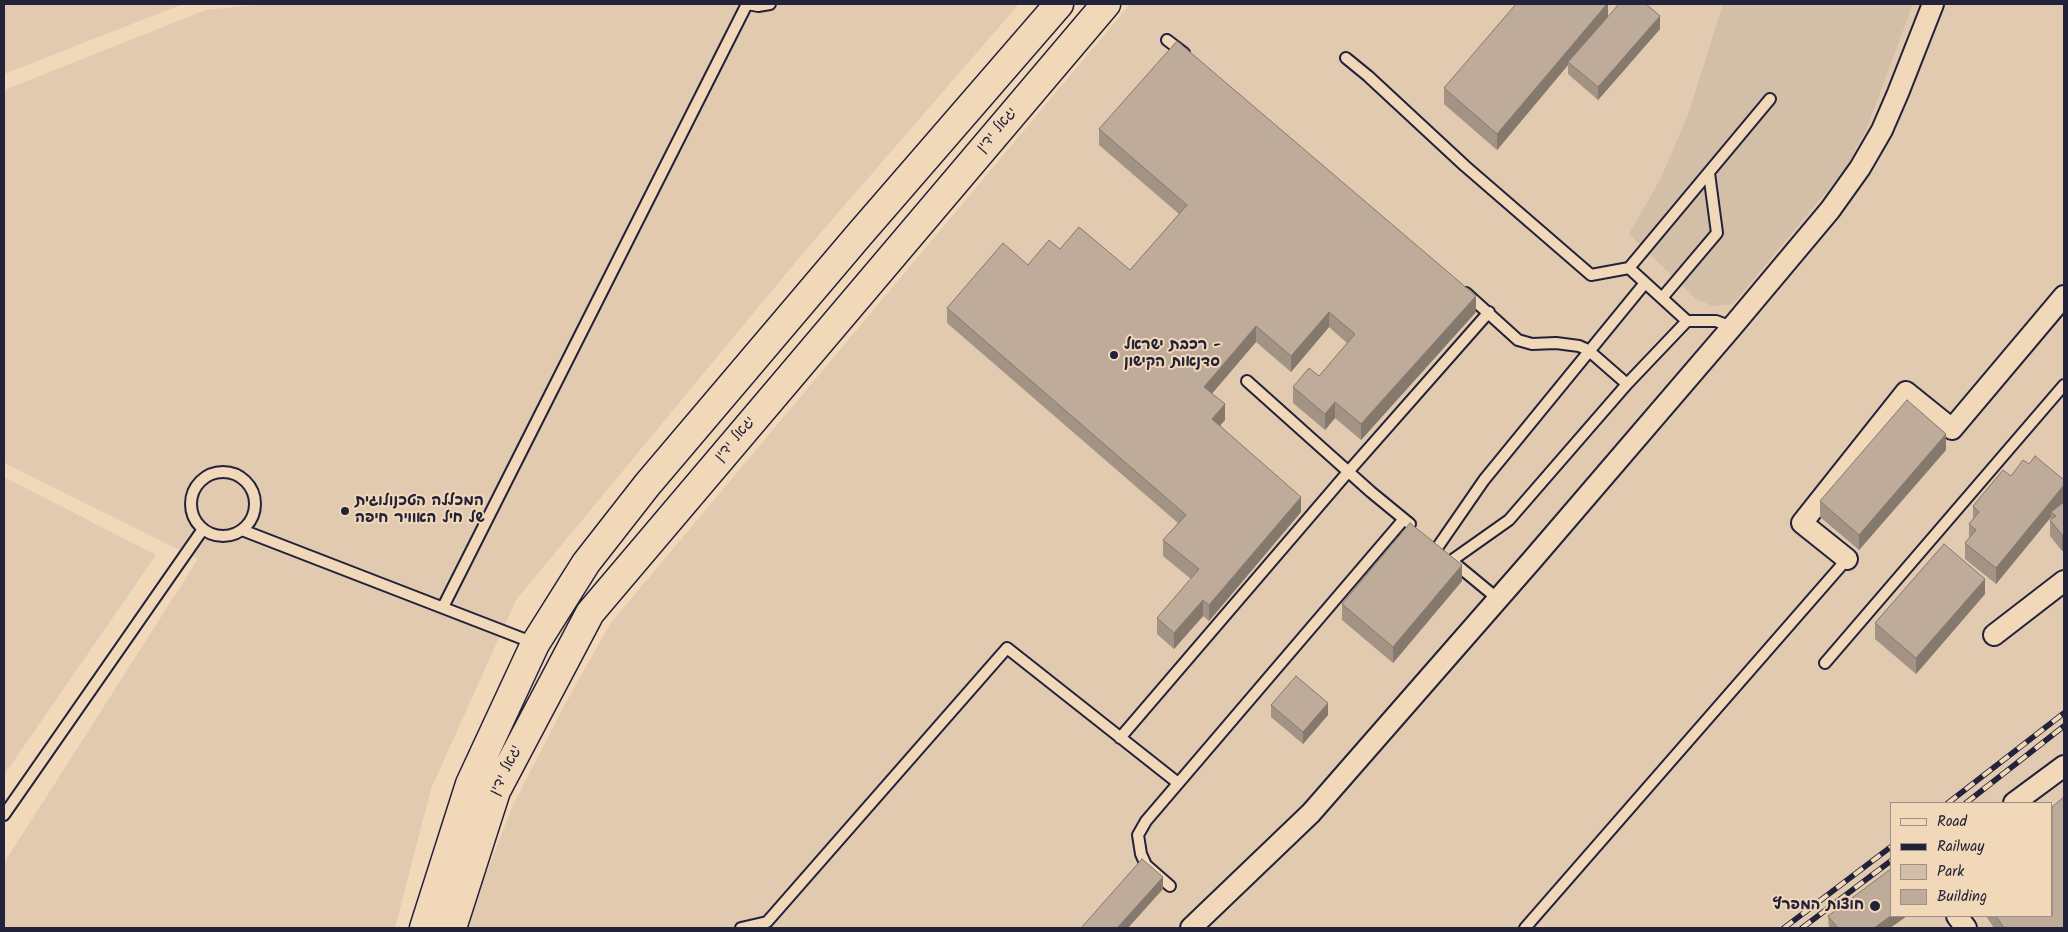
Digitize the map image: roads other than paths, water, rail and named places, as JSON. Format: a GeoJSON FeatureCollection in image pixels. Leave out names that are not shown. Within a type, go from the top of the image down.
{"type":"FeatureCollection","features":[{"type":"Feature","properties":{"kind":"main road","name":"יגאל ידין"},"geometry":{"type":"LineString","coordinates":[[424,928],[470,784],[535,644],[586,563],[647,485],[859,235],[1059,4]]}},
{"type":"Feature","properties":{"kind":"main road","name":"יגאל ידין"},"geometry":{"type":"LineString","coordinates":[[452,928],[496,791],[590,613],[1106,4]]}},
{"type":"Feature","properties":{"kind":"street"},"geometry":{"type":"LineString","coordinates":[[1190,928],[1311,813],[1732,328],[1830,210],[1860,168],[1893,105],[1933,4]]}},
{"type":"Feature","properties":{"kind":"street"},"geometry":{"type":"LineString","coordinates":[[1847,559],[1802,523],[1906,392],[1952,429],[2064,296]]}},
{"type":"Feature","properties":{"kind":"street"},"geometry":{"type":"LineString","coordinates":[[1994,635],[2064,580]]}},
{"type":"Feature","properties":{"kind":"street"},"geometry":{"type":"LineString","coordinates":[[2015,802],[2064,766]]}},
{"type":"Feature","properties":{"kind":"street"},"geometry":{"type":"LineString","coordinates":[[1958,917],[1966,928]]}},
{"type":"Feature","properties":{"kind":"lane"},"geometry":{"type":"LineString","coordinates":[[443,607],[748,4],[758,6],[770,4]]}},
{"type":"Feature","properties":{"kind":"lane"},"geometry":{"type":"LineString","coordinates":[[1168,40],[1193,61]]}},
{"type":"Feature","properties":{"kind":"lane"},"geometry":{"type":"LineString","coordinates":[[1346,58],[1465,166],[1591,275],[1629,268],[1770,99]]}},
{"type":"Feature","properties":{"kind":"lane"},"geometry":{"type":"LineString","coordinates":[[1662,298],[1717,232],[1709,173]]}},
{"type":"Feature","properties":{"kind":"lane"},"geometry":{"type":"LineString","coordinates":[[1629,268],[1687,321],[1716,321],[1732,328]]}},
{"type":"Feature","properties":{"kind":"lane"},"geometry":{"type":"LineString","coordinates":[[1498,598],[1434,545],[1588,350],[1645,283]]}},
{"type":"Feature","properties":{"kind":"lane"},"geometry":{"type":"LineString","coordinates":[[1458,286],[1518,340],[1532,344],[1556,343],[1578,346],[1588,350],[1627,384]]}},
{"type":"Feature","properties":{"kind":"lane"},"geometry":{"type":"LineString","coordinates":[[1120,738],[1348,472],[1489,312]]}},
{"type":"Feature","properties":{"kind":"lane"},"geometry":{"type":"LineString","coordinates":[[1451,560],[1509,520],[1627,384],[1687,321]]}},
{"type":"Feature","properties":{"kind":"lane"},"geometry":{"type":"LineString","coordinates":[[1247,381],[1348,472],[1418,531]]}},
{"type":"Feature","properties":{"kind":"lane"},"geometry":{"type":"LineString","coordinates":[[1825,663],[2064,385]]}},
{"type":"Feature","properties":{"kind":"lane"},"geometry":{"type":"LineString","coordinates":[[224,472],[240,476],[248,483],[254,492],[256,502],[255,513],[242,530],[233,535],[222,536],[212,534],[203,529],[196,521],[192,511],[191,500],[194,490],[200,481],[209,475],[224,472]]}},
{"type":"Feature","properties":{"kind":"lane"},"geometry":{"type":"LineString","coordinates":[[1170,886],[1146,865],[1141,854],[1138,835],[1146,821],[1404,519]]}},
{"type":"Feature","properties":{"kind":"lane"},"geometry":{"type":"LineString","coordinates":[[4,815],[203,529]]}},
{"type":"Feature","properties":{"kind":"lane"},"geometry":{"type":"LineString","coordinates":[[242,530],[535,644]]}},
{"type":"Feature","properties":{"kind":"lane"},"geometry":{"type":"LineString","coordinates":[[1525,928],[1847,559]]}},
{"type":"Feature","properties":{"kind":"lane"},"geometry":{"type":"LineString","coordinates":[[741,928],[767,922],[1007,648],[1178,783]]}},
{"type":"Feature","properties":{"kind":"railway"},"geometry":{"type":"LineString","coordinates":[[1949,802],[2064,713]]}},
{"type":"Feature","properties":{"kind":"railway"},"geometry":{"type":"LineString","coordinates":[[1967,802],[2064,726]]}},
{"type":"Feature","properties":{"kind":"railway"},"geometry":{"type":"LineString","coordinates":[[1784,928],[1890,848]]}},
{"type":"Feature","properties":{"kind":"railway"},"geometry":{"type":"LineString","coordinates":[[1802,928],[1890,862]]}},
{"type":"Feature","properties":{"kind":"place","name":"רכבת ישראל - סדנאות הקישון"},"geometry":{"type":"Point","coordinates":[1114,355]}},
{"type":"Feature","properties":{"kind":"place","name":"המכללה הטכנולוגית של חיל האוויר חיפה"},"geometry":{"type":"Point","coordinates":[345,511]}},
{"type":"Feature","properties":{"kind":"place","name":"חוצות המפרץ"},"geometry":{"type":"Point","coordinates":[1875,906]}}]}
